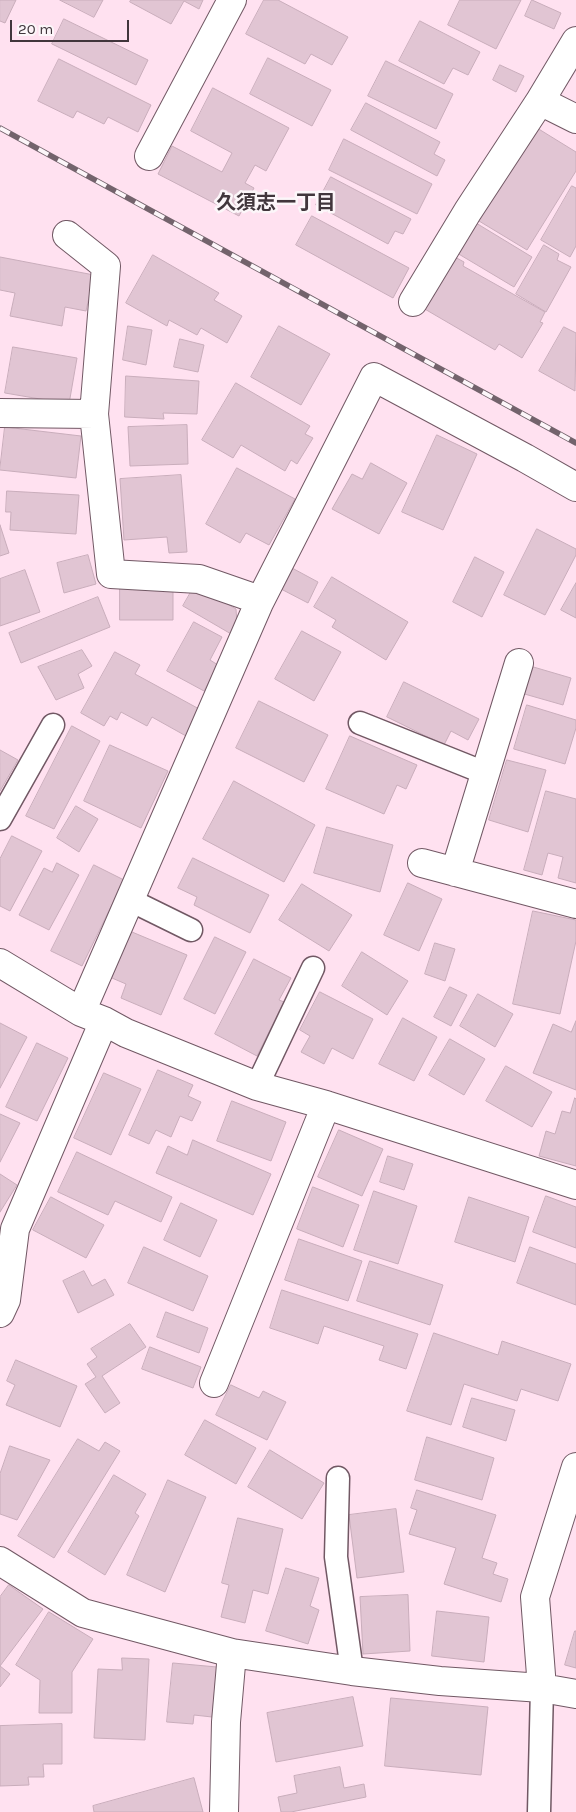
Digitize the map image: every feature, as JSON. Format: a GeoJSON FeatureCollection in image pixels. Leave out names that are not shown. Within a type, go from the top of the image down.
{"type":"FeatureCollection","features":[{"type":"Feature","properties":{"kind":"street"},"geometry":{"type":"LineString","coordinates":[[149,156],[232,0]]}},
{"type":"Feature","properties":{"kind":"street"},"geometry":{"type":"LineString","coordinates":[[414,302],[468,210],[540,101],[576,41]]}},
{"type":"Feature","properties":{"kind":"street"},"geometry":{"type":"LineString","coordinates":[[540,101],[576,119]]}},
{"type":"Feature","properties":{"kind":"street"},"geometry":{"type":"LineString","coordinates":[[67,235],[106,266],[94,414],[111,574],[199,578],[259,602]]}},
{"type":"Feature","properties":{"kind":"street"},"geometry":{"type":"LineString","coordinates":[[0,1313],[6,1300],[15,1229],[92,1016],[130,900],[259,602],[374,377],[525,458],[576,488]]}},
{"type":"Feature","properties":{"kind":"street"},"geometry":{"type":"LineString","coordinates":[[0,413],[94,414]]}},
{"type":"Feature","properties":{"kind":"street"},"geometry":{"type":"LineString","coordinates":[[455,872],[519,663]]}},
{"type":"Feature","properties":{"kind":"street"},"geometry":{"type":"LineString","coordinates":[[422,863],[576,904]]}},
{"type":"Feature","properties":{"kind":"street"},"geometry":{"type":"LineString","coordinates":[[0,963],[92,1016],[126,1033],[257,1086],[326,1105],[576,1185]]}},
{"type":"Feature","properties":{"kind":"street"},"geometry":{"type":"LineString","coordinates":[[214,1384],[326,1105]]}},
{"type":"Feature","properties":{"kind":"street"},"geometry":{"type":"LineString","coordinates":[[542,1688],[535,1597],[576,1467]]}},
{"type":"Feature","properties":{"kind":"street"},"geometry":{"type":"LineString","coordinates":[[0,1560],[82,1613],[232,1653],[352,1671],[440,1681],[542,1688],[576,1694]]}},
{"type":"Feature","properties":{"kind":"street"},"geometry":{"type":"LineString","coordinates":[[224,1812],[226,1722],[232,1653]]}},
{"type":"Feature","properties":{"kind":"lane"},"geometry":{"type":"LineString","coordinates":[[360,723],[485,772]]}},
{"type":"Feature","properties":{"kind":"lane"},"geometry":{"type":"LineString","coordinates":[[0,819],[53,725]]}},
{"type":"Feature","properties":{"kind":"lane"},"geometry":{"type":"LineString","coordinates":[[130,900],[191,930]]}},
{"type":"Feature","properties":{"kind":"lane"},"geometry":{"type":"LineString","coordinates":[[257,1086],[313,968]]}},
{"type":"Feature","properties":{"kind":"lane"},"geometry":{"type":"LineString","coordinates":[[338,1478],[336,1557],[352,1671]]}},
{"type":"Feature","properties":{"kind":"lane"},"geometry":{"type":"LineString","coordinates":[[539,1812],[542,1688]]}},
{"type":"Feature","properties":{"kind":"building"},"geometry":{"type":"Polygon","coordinates":[[[0,0],[16,0],[5,23],[0,21],[0,0]]]}},
{"type":"Feature","properties":{"kind":"building"},"geometry":{"type":"Polygon","coordinates":[[[60,0],[103,0],[94,17],[60,0]]]}},
{"type":"Feature","properties":{"kind":"building"},"geometry":{"type":"Polygon","coordinates":[[[131,0],[203,0],[199,9],[184,1],[171,24],[130,2],[131,0]]]}},
{"type":"Feature","properties":{"kind":"building"},"geometry":{"type":"Polygon","coordinates":[[[264,0],[278,0],[348,37],[332,65],[311,54],[305,64],[246,34],[264,0]]]}},
{"type":"Feature","properties":{"kind":"building"},"geometry":{"type":"Polygon","coordinates":[[[460,0],[521,0],[496,49],[448,25],[460,0]]]}},
{"type":"Feature","properties":{"kind":"building"},"geometry":{"type":"Polygon","coordinates":[[[532,0],[561,13],[554,29],[525,16],[532,0]]]}},
{"type":"Feature","properties":{"kind":"building"},"geometry":{"type":"Polygon","coordinates":[[[64,19],[148,60],[136,85],[52,44],[64,19]]]}},
{"type":"Feature","properties":{"kind":"building"},"geometry":{"type":"Polygon","coordinates":[[[420,21],[480,52],[468,75],[453,68],[444,84],[399,61],[420,21]]]}},
{"type":"Feature","properties":{"kind":"building"},"geometry":{"type":"Polygon","coordinates":[[[268,58],[331,90],[312,126],[250,94],[268,58]]]}},
{"type":"Feature","properties":{"kind":"building"},"geometry":{"type":"Polygon","coordinates":[[[59,59],[151,105],[138,132],[108,117],[104,124],[77,111],[73,118],[38,101],[59,59]]]}},
{"type":"Feature","properties":{"kind":"building"},"geometry":{"type":"Polygon","coordinates":[[[386,61],[453,94],[436,129],[368,96],[386,61]]]}},
{"type":"Feature","properties":{"kind":"building"},"geometry":{"type":"Polygon","coordinates":[[[500,65],[524,76],[516,92],[493,80],[500,65]]]}},
{"type":"Feature","properties":{"kind":"building"},"geometry":{"type":"Polygon","coordinates":[[[213,88],[289,128],[266,171],[255,165],[245,183],[254,188],[239,216],[158,174],[172,146],[222,172],[232,153],[191,131],[213,88]]]}},
{"type":"Feature","properties":{"kind":"building"},"geometry":{"type":"Polygon","coordinates":[[[366,103],[440,142],[434,154],[445,160],[437,176],[351,130],[366,103]]]}},
{"type":"Feature","properties":{"kind":"building"},"geometry":{"type":"Polygon","coordinates":[[[537,128],[576,152],[576,171],[527,250],[479,221],[537,128]]]}},
{"type":"Feature","properties":{"kind":"building"},"geometry":{"type":"Polygon","coordinates":[[[344,139],[432,184],[417,214],[329,170],[344,139]]]}},
{"type":"Feature","properties":{"kind":"building"},"geometry":{"type":"Polygon","coordinates":[[[331,177],[411,219],[403,234],[395,231],[388,244],[316,205],[331,177]]]}},
{"type":"Feature","properties":{"kind":"building"},"geometry":{"type":"Polygon","coordinates":[[[572,186],[576,188],[576,246],[570,257],[541,240],[572,186]]]}},
{"type":"Feature","properties":{"kind":"building"},"geometry":{"type":"Polygon","coordinates":[[[312,216],[409,268],[393,298],[296,245],[312,216]]]}},
{"type":"Feature","properties":{"kind":"building"},"geometry":{"type":"Polygon","coordinates":[[[476,223],[532,257],[514,287],[457,253],[476,223]]]}},
{"type":"Feature","properties":{"kind":"building"},"geometry":{"type":"Polygon","coordinates":[[[544,245],[559,254],[557,260],[571,267],[546,312],[516,294],[544,245]]]}},
{"type":"Feature","properties":{"kind":"building"},"geometry":{"type":"Polygon","coordinates":[[[153,255],[219,293],[214,300],[242,316],[227,343],[201,328],[197,335],[169,320],[167,326],[126,303],[153,255]]]}},
{"type":"Feature","properties":{"kind":"building"},"geometry":{"type":"Polygon","coordinates":[[[453,256],[464,262],[463,266],[545,312],[540,322],[543,323],[522,358],[499,344],[495,350],[423,308],[453,256]]]}},
{"type":"Feature","properties":{"kind":"building"},"geometry":{"type":"Polygon","coordinates":[[[0,257],[94,275],[86,311],[65,307],[62,326],[10,316],[15,293],[0,290],[0,257]]]}},
{"type":"Feature","properties":{"kind":"building"},"geometry":{"type":"Polygon","coordinates":[[[128,326],[152,330],[146,365],[123,360],[128,326]]]}},
{"type":"Feature","properties":{"kind":"building"},"geometry":{"type":"Polygon","coordinates":[[[279,326],[330,354],[301,405],[251,377],[279,326]]]}},
{"type":"Feature","properties":{"kind":"building"},"geometry":{"type":"Polygon","coordinates":[[[564,327],[576,333],[575,391],[539,371],[564,327]]]}},
{"type":"Feature","properties":{"kind":"building"},"geometry":{"type":"Polygon","coordinates":[[[180,339],[204,345],[198,372],[174,367],[180,339]]]}},
{"type":"Feature","properties":{"kind":"building"},"geometry":{"type":"Polygon","coordinates":[[[13,347],[77,358],[69,404],[5,393],[13,347]]]}},
{"type":"Feature","properties":{"kind":"building"},"geometry":{"type":"Polygon","coordinates":[[[126,376],[199,381],[197,414],[163,413],[164,419],[125,417],[126,376]]]}},
{"type":"Feature","properties":{"kind":"building"},"geometry":{"type":"Polygon","coordinates":[[[236,383],[310,426],[305,434],[313,438],[297,464],[291,460],[285,471],[241,445],[233,458],[202,440],[236,383]]]}},
{"type":"Feature","properties":{"kind":"building"},"geometry":{"type":"Polygon","coordinates":[[[187,425],[188,464],[130,466],[128,427],[187,425]]]}},
{"type":"Feature","properties":{"kind":"building"},"geometry":{"type":"Polygon","coordinates":[[[5,427],[81,436],[76,478],[0,470],[5,427]]]}},
{"type":"Feature","properties":{"kind":"building"},"geometry":{"type":"Polygon","coordinates":[[[437,435],[477,454],[443,530],[402,512],[437,435]]]}},
{"type":"Feature","properties":{"kind":"building"},"geometry":{"type":"Polygon","coordinates":[[[371,463],[407,483],[379,534],[332,509],[352,474],[362,479],[371,463]]]}},
{"type":"Feature","properties":{"kind":"building"},"geometry":{"type":"Polygon","coordinates":[[[237,468],[295,499],[269,545],[246,533],[240,543],[206,524],[237,468]]]}},
{"type":"Feature","properties":{"kind":"building"},"geometry":{"type":"Polygon","coordinates":[[[181,475],[187,552],[169,553],[167,537],[124,540],[120,479],[181,475]]]}},
{"type":"Feature","properties":{"kind":"building"},"geometry":{"type":"Polygon","coordinates":[[[7,491],[79,495],[76,534],[10,530],[11,512],[6,512],[7,491]]]}},
{"type":"Feature","properties":{"kind":"building"},"geometry":{"type":"Polygon","coordinates":[[[0,525],[9,553],[0,556],[0,525]]]}},
{"type":"Feature","properties":{"kind":"building"},"geometry":{"type":"Polygon","coordinates":[[[537,529],[576,549],[576,555],[545,615],[504,595],[537,529]]]}},
{"type":"Feature","properties":{"kind":"building"},"geometry":{"type":"Polygon","coordinates":[[[88,555],[96,584],[64,593],[57,563],[88,555]]]}},
{"type":"Feature","properties":{"kind":"building"},"geometry":{"type":"Polygon","coordinates":[[[475,557],[504,572],[482,617],[453,602],[475,557]]]}},
{"type":"Feature","properties":{"kind":"building"},"geometry":{"type":"Polygon","coordinates":[[[292,568],[318,582],[308,603],[281,589],[292,568]]]}},
{"type":"Feature","properties":{"kind":"building"},"geometry":{"type":"Polygon","coordinates":[[[25,570],[40,612],[0,626],[0,579],[25,570]]]}},
{"type":"Feature","properties":{"kind":"building"},"geometry":{"type":"Polygon","coordinates":[[[332,577],[408,622],[386,660],[332,627],[336,620],[314,607],[332,577]]]}},
{"type":"Feature","properties":{"kind":"building"},"geometry":{"type":"Polygon","coordinates":[[[576,583],[576,618],[561,610],[576,583]]]}},
{"type":"Feature","properties":{"kind":"building"},"geometry":{"type":"Polygon","coordinates":[[[195,585],[236,609],[238,638],[183,606],[195,585]]]}},
{"type":"Feature","properties":{"kind":"building"},"geometry":{"type":"Polygon","coordinates":[[[120,587],[173,587],[173,620],[120,620],[120,587]]]}},
{"type":"Feature","properties":{"kind":"building"},"geometry":{"type":"Polygon","coordinates":[[[98,597],[110,627],[21,663],[9,633],[98,597]]]}},
{"type":"Feature","properties":{"kind":"building"},"geometry":{"type":"Polygon","coordinates":[[[194,622],[222,637],[210,660],[218,665],[204,691],[167,671],[194,622]]]}},
{"type":"Feature","properties":{"kind":"building"},"geometry":{"type":"Polygon","coordinates":[[[302,631],[341,652],[314,701],[275,679],[302,631]]]}},
{"type":"Feature","properties":{"kind":"building"},"geometry":{"type":"Polygon","coordinates":[[[82,650],[92,666],[78,674],[84,688],[56,700],[38,667],[82,650]]]}},
{"type":"Feature","properties":{"kind":"building"},"geometry":{"type":"Polygon","coordinates":[[[115,652],[140,665],[135,674],[201,710],[186,736],[152,717],[147,726],[121,712],[117,720],[110,716],[104,726],[81,713],[115,652]]]}},
{"type":"Feature","properties":{"kind":"building"},"geometry":{"type":"Polygon","coordinates":[[[530,666],[571,678],[563,705],[521,693],[530,666]]]}},
{"type":"Feature","properties":{"kind":"building"},"geometry":{"type":"Polygon","coordinates":[[[404,682],[479,719],[468,740],[451,731],[444,745],[387,717],[404,682]]]}},
{"type":"Feature","properties":{"kind":"building"},"geometry":{"type":"Polygon","coordinates":[[[259,701],[328,735],[304,782],[236,748],[259,701]]]}},
{"type":"Feature","properties":{"kind":"building"},"geometry":{"type":"Polygon","coordinates":[[[527,705],[576,720],[576,728],[565,764],[514,749],[527,705]]]}},
{"type":"Feature","properties":{"kind":"building"},"geometry":{"type":"Polygon","coordinates":[[[72,726],[100,741],[54,829],[26,816],[72,726]]]}},
{"type":"Feature","properties":{"kind":"building"},"geometry":{"type":"Polygon","coordinates":[[[350,736],[417,765],[406,789],[397,785],[384,814],[326,789],[350,736]]]}},
{"type":"Feature","properties":{"kind":"building"},"geometry":{"type":"Polygon","coordinates":[[[110,745],[168,771],[141,828],[84,801],[110,745]]]}},
{"type":"Feature","properties":{"kind":"building"},"geometry":{"type":"Polygon","coordinates":[[[0,750],[18,760],[0,791],[0,750]]]}},
{"type":"Feature","properties":{"kind":"building"},"geometry":{"type":"Polygon","coordinates":[[[507,760],[546,770],[528,832],[489,820],[507,760]]]}},
{"type":"Feature","properties":{"kind":"building"},"geometry":{"type":"Polygon","coordinates":[[[234,781],[315,825],[284,882],[203,839],[234,781]]]}},
{"type":"Feature","properties":{"kind":"building"},"geometry":{"type":"Polygon","coordinates":[[[546,791],[576,799],[576,883],[558,878],[563,857],[548,853],[542,875],[524,870],[546,791]]]}},
{"type":"Feature","properties":{"kind":"building"},"geometry":{"type":"Polygon","coordinates":[[[76,806],[98,819],[79,852],[57,838],[76,806]]]}},
{"type":"Feature","properties":{"kind":"building"},"geometry":{"type":"Polygon","coordinates":[[[327,827],[393,845],[380,892],[314,873],[327,827]]]}},
{"type":"Feature","properties":{"kind":"building"},"geometry":{"type":"Polygon","coordinates":[[[12,836],[42,851],[10,911],[0,906],[0,859],[12,836]]]}},
{"type":"Feature","properties":{"kind":"building"},"geometry":{"type":"Polygon","coordinates":[[[193,858],[269,895],[250,933],[194,905],[197,897],[178,888],[193,858]]]}},
{"type":"Feature","properties":{"kind":"building"},"geometry":{"type":"Polygon","coordinates":[[[57,863],[79,875],[49,930],[19,915],[44,868],[52,872],[57,863]]]}},
{"type":"Feature","properties":{"kind":"building"},"geometry":{"type":"Polygon","coordinates":[[[94,865],[124,880],[82,966],[51,951],[94,865]]]}},
{"type":"Feature","properties":{"kind":"building"},"geometry":{"type":"Polygon","coordinates":[[[408,883],[442,899],[419,951],[384,935],[408,883]]]}},
{"type":"Feature","properties":{"kind":"building"},"geometry":{"type":"Polygon","coordinates":[[[302,884],[352,915],[329,951],[279,920],[302,884]]]}},
{"type":"Feature","properties":{"kind":"building"},"geometry":{"type":"Polygon","coordinates":[[[533,911],[576,920],[576,941],[560,1014],[513,1004],[533,911]]]}},
{"type":"Feature","properties":{"kind":"building"},"geometry":{"type":"Polygon","coordinates":[[[132,932],[187,955],[161,1015],[121,998],[126,984],[112,978],[132,932]]]}},
{"type":"Feature","properties":{"kind":"building"},"geometry":{"type":"Polygon","coordinates":[[[215,937],[246,952],[215,1014],[184,999],[215,937]]]}},
{"type":"Feature","properties":{"kind":"building"},"geometry":{"type":"Polygon","coordinates":[[[435,943],[455,949],[445,981],[425,974],[435,943]]]}},
{"type":"Feature","properties":{"kind":"building"},"geometry":{"type":"Polygon","coordinates":[[[362,952],[408,981],[387,1015],[342,986],[362,952]]]}},
{"type":"Feature","properties":{"kind":"building"},"geometry":{"type":"Polygon","coordinates":[[[254,959],[291,978],[279,1000],[284,1002],[257,1056],[215,1034],[254,959]]]}},
{"type":"Feature","properties":{"kind":"building"},"geometry":{"type":"Polygon","coordinates":[[[450,987],[467,995],[451,1026],[434,1017],[450,987]]]}},
{"type":"Feature","properties":{"kind":"building"},"geometry":{"type":"Polygon","coordinates":[[[320,992],[373,1019],[353,1059],[332,1048],[324,1064],[301,1052],[310,1036],[300,1030],[320,992]]]}},
{"type":"Feature","properties":{"kind":"building"},"geometry":{"type":"Polygon","coordinates":[[[478,994],[513,1014],[495,1047],[460,1026],[478,994]]]}},
{"type":"Feature","properties":{"kind":"building"},"geometry":{"type":"Polygon","coordinates":[[[403,1018],[437,1037],[414,1081],[379,1064],[403,1018]]]}},
{"type":"Feature","properties":{"kind":"building"},"geometry":{"type":"Polygon","coordinates":[[[576,1021],[576,1090],[533,1073],[553,1024],[571,1032],[576,1021]]]}},
{"type":"Feature","properties":{"kind":"building"},"geometry":{"type":"Polygon","coordinates":[[[0,1023],[27,1037],[0,1088],[0,1023]]]}},
{"type":"Feature","properties":{"kind":"building"},"geometry":{"type":"Polygon","coordinates":[[[450,1039],[485,1059],[464,1095],[429,1075],[450,1039]]]}},
{"type":"Feature","properties":{"kind":"building"},"geometry":{"type":"Polygon","coordinates":[[[37,1043],[68,1058],[37,1121],[6,1107],[37,1043]]]}},
{"type":"Feature","properties":{"kind":"building"},"geometry":{"type":"Polygon","coordinates":[[[506,1066],[552,1092],[532,1127],[486,1101],[506,1066]]]}},
{"type":"Feature","properties":{"kind":"building"},"geometry":{"type":"Polygon","coordinates":[[[158,1070],[193,1085],[188,1096],[201,1102],[192,1121],[180,1116],[171,1137],[156,1130],[149,1144],[129,1135],[158,1070]]]}},
{"type":"Feature","properties":{"kind":"building"},"geometry":{"type":"Polygon","coordinates":[[[104,1073],[141,1089],[111,1155],[74,1138],[104,1073]]]}},
{"type":"Feature","properties":{"kind":"building"},"geometry":{"type":"Polygon","coordinates":[[[575,1098],[576,1166],[539,1156],[546,1131],[555,1134],[562,1111],[570,1113],[575,1098]]]}},
{"type":"Feature","properties":{"kind":"building"},"geometry":{"type":"Polygon","coordinates":[[[232,1101],[286,1122],[271,1161],[217,1141],[232,1101]]]}},
{"type":"Feature","properties":{"kind":"building"},"geometry":{"type":"Polygon","coordinates":[[[0,1114],[20,1123],[0,1162],[0,1114]]]}},
{"type":"Feature","properties":{"kind":"building"},"geometry":{"type":"Polygon","coordinates":[[[339,1130],[383,1149],[362,1196],[318,1177],[339,1130]]]}},
{"type":"Feature","properties":{"kind":"building"},"geometry":{"type":"Polygon","coordinates":[[[193,1140],[271,1174],[253,1215],[156,1173],[168,1146],[187,1155],[193,1140]]]}},
{"type":"Feature","properties":{"kind":"building"},"geometry":{"type":"Polygon","coordinates":[[[77,1152],[172,1197],[161,1222],[115,1201],[108,1215],[58,1192],[77,1152]]]}},
{"type":"Feature","properties":{"kind":"building"},"geometry":{"type":"Polygon","coordinates":[[[388,1156],[413,1164],[404,1190],[380,1182],[388,1156]]]}},
{"type":"Feature","properties":{"kind":"building"},"geometry":{"type":"Polygon","coordinates":[[[0,1174],[17,1185],[0,1212],[0,1174]]]}},
{"type":"Feature","properties":{"kind":"building"},"geometry":{"type":"Polygon","coordinates":[[[313,1187],[359,1205],[343,1247],[297,1229],[313,1187]]]}},
{"type":"Feature","properties":{"kind":"building"},"geometry":{"type":"Polygon","coordinates":[[[374,1191],[417,1206],[398,1264],[354,1250],[374,1191]]]}},
{"type":"Feature","properties":{"kind":"building"},"geometry":{"type":"Polygon","coordinates":[[[546,1196],[576,1207],[576,1248],[533,1232],[546,1196]]]}},
{"type":"Feature","properties":{"kind":"building"},"geometry":{"type":"Polygon","coordinates":[[[51,1197],[104,1225],[86,1258],[33,1230],[51,1197]]]}},
{"type":"Feature","properties":{"kind":"building"},"geometry":{"type":"Polygon","coordinates":[[[469,1197],[529,1217],[515,1262],[455,1242],[469,1197]]]}},
{"type":"Feature","properties":{"kind":"building"},"geometry":{"type":"Polygon","coordinates":[[[181,1203],[217,1220],[200,1257],[164,1240],[181,1203]]]}},
{"type":"Feature","properties":{"kind":"building"},"geometry":{"type":"Polygon","coordinates":[[[299,1239],[362,1261],[348,1301],[285,1280],[299,1239]]]}},
{"type":"Feature","properties":{"kind":"building"},"geometry":{"type":"Polygon","coordinates":[[[144,1247],[208,1276],[193,1311],[128,1283],[144,1247]]]}},
{"type":"Feature","properties":{"kind":"building"},"geometry":{"type":"Polygon","coordinates":[[[530,1247],[576,1264],[576,1305],[517,1283],[530,1247]]]}},
{"type":"Feature","properties":{"kind":"building"},"geometry":{"type":"Polygon","coordinates":[[[370,1261],[443,1285],[430,1325],[357,1301],[370,1261]]]}},
{"type":"Feature","properties":{"kind":"building"},"geometry":{"type":"Polygon","coordinates":[[[84,1271],[92,1286],[105,1279],[114,1295],[78,1313],[63,1281],[84,1271]]]}},
{"type":"Feature","properties":{"kind":"building"},"geometry":{"type":"Polygon","coordinates":[[[282,1290],[418,1334],[406,1369],[379,1360],[384,1346],[324,1326],[318,1344],[270,1328],[282,1290]]]}},
{"type":"Feature","properties":{"kind":"building"},"geometry":{"type":"Polygon","coordinates":[[[166,1312],[208,1328],[199,1353],[157,1337],[166,1312]]]}},
{"type":"Feature","properties":{"kind":"building"},"geometry":{"type":"Polygon","coordinates":[[[130,1324],[146,1347],[102,1376],[120,1403],[105,1413],[85,1384],[96,1377],[87,1364],[97,1357],[91,1349],[130,1324]]]}},
{"type":"Feature","properties":{"kind":"building"},"geometry":{"type":"Polygon","coordinates":[[[434,1333],[498,1355],[502,1341],[571,1364],[558,1401],[521,1389],[517,1401],[464,1384],[451,1425],[407,1411],[434,1333]]]}},
{"type":"Feature","properties":{"kind":"building"},"geometry":{"type":"Polygon","coordinates":[[[150,1347],[201,1367],[193,1388],[142,1369],[150,1347]]]}},
{"type":"Feature","properties":{"kind":"building"},"geometry":{"type":"Polygon","coordinates":[[[16,1360],[77,1386],[60,1427],[6,1405],[15,1385],[7,1381],[16,1360]]]}},
{"type":"Feature","properties":{"kind":"building"},"geometry":{"type":"Polygon","coordinates":[[[231,1385],[259,1398],[263,1391],[286,1402],[267,1440],[216,1415],[231,1385]]]}},
{"type":"Feature","properties":{"kind":"building"},"geometry":{"type":"Polygon","coordinates":[[[472,1398],[515,1410],[506,1441],[463,1427],[472,1398]]]}},
{"type":"Feature","properties":{"kind":"building"},"geometry":{"type":"Polygon","coordinates":[[[205,1420],[256,1448],[236,1484],[185,1455],[205,1420]]]}},
{"type":"Feature","properties":{"kind":"building"},"geometry":{"type":"Polygon","coordinates":[[[427,1437],[494,1458],[482,1500],[415,1480],[427,1437]]]}},
{"type":"Feature","properties":{"kind":"building"},"geometry":{"type":"Polygon","coordinates":[[[78,1439],[99,1451],[105,1442],[120,1451],[54,1558],[18,1536],[78,1439]]]}},
{"type":"Feature","properties":{"kind":"building"},"geometry":{"type":"Polygon","coordinates":[[[10,1446],[50,1460],[17,1520],[0,1514],[0,1474],[10,1446]]]}},
{"type":"Feature","properties":{"kind":"building"},"geometry":{"type":"Polygon","coordinates":[[[270,1450],[324,1483],[302,1519],[248,1487],[270,1450]]]}},
{"type":"Feature","properties":{"kind":"building"},"geometry":{"type":"Polygon","coordinates":[[[114,1475],[146,1494],[135,1513],[139,1516],[105,1575],[68,1552],[114,1475]]]}},
{"type":"Feature","properties":{"kind":"building"},"geometry":{"type":"Polygon","coordinates":[[[168,1480],[206,1497],[165,1592],[127,1575],[168,1480]]]}},
{"type":"Feature","properties":{"kind":"building"},"geometry":{"type":"Polygon","coordinates":[[[417,1490],[496,1515],[482,1558],[497,1563],[493,1574],[508,1579],[501,1602],[444,1584],[456,1548],[409,1534],[417,1510],[411,1508],[417,1490]]]}},
{"type":"Feature","properties":{"kind":"building"},"geometry":{"type":"Polygon","coordinates":[[[396,1509],[404,1572],[357,1578],[349,1515],[396,1509]]]}},
{"type":"Feature","properties":{"kind":"building"},"geometry":{"type":"Polygon","coordinates":[[[238,1518],[283,1529],[268,1594],[253,1590],[245,1623],[221,1617],[229,1585],[222,1583],[238,1518]]]}},
{"type":"Feature","properties":{"kind":"building"},"geometry":{"type":"Polygon","coordinates":[[[286,1568],[319,1578],[310,1606],[319,1610],[308,1644],[266,1631],[286,1568]]]}},
{"type":"Feature","properties":{"kind":"building"},"geometry":{"type":"Polygon","coordinates":[[[9,1585],[43,1609],[0,1666],[0,1597],[9,1585]]]}},
{"type":"Feature","properties":{"kind":"building"},"geometry":{"type":"Polygon","coordinates":[[[408,1595],[410,1651],[363,1654],[360,1597],[408,1595]]]}},
{"type":"Feature","properties":{"kind":"building"},"geometry":{"type":"Polygon","coordinates":[[[437,1611],[489,1617],[484,1662],[432,1656],[437,1611]]]}},
{"type":"Feature","properties":{"kind":"building"},"geometry":{"type":"Polygon","coordinates":[[[49,1612],[93,1639],[72,1672],[72,1713],[39,1713],[40,1680],[16,1665],[49,1612]]]}},
{"type":"Feature","properties":{"kind":"building"},"geometry":{"type":"Polygon","coordinates":[[[576,1631],[576,1668],[565,1665],[576,1631]]]}},
{"type":"Feature","properties":{"kind":"building"},"geometry":{"type":"Polygon","coordinates":[[[122,1658],[149,1659],[145,1740],[94,1738],[98,1669],[122,1670],[122,1658]]]}},
{"type":"Feature","properties":{"kind":"building"},"geometry":{"type":"Polygon","coordinates":[[[173,1663],[217,1667],[212,1717],[194,1715],[193,1724],[167,1722],[173,1663]]]}},
{"type":"Feature","properties":{"kind":"building"},"geometry":{"type":"Polygon","coordinates":[[[0,1666],[10,1674],[0,1687],[0,1666]]]}},
{"type":"Feature","properties":{"kind":"building"},"geometry":{"type":"Polygon","coordinates":[[[353,1697],[363,1746],[276,1762],[267,1713],[353,1697]]]}},
{"type":"Feature","properties":{"kind":"building"},"geometry":{"type":"Polygon","coordinates":[[[391,1698],[488,1707],[481,1775],[385,1766],[391,1698]]]}},
{"type":"Feature","properties":{"kind":"building"},"geometry":{"type":"Polygon","coordinates":[[[62,1724],[62,1764],[43,1764],[44,1777],[28,1777],[29,1785],[0,1786],[0,1726],[62,1724]]]}},
{"type":"Feature","properties":{"kind":"building"},"geometry":{"type":"Polygon","coordinates":[[[340,1767],[344,1788],[364,1784],[366,1797],[291,1812],[281,1812],[278,1797],[297,1793],[294,1776],[340,1767]]]}},
{"type":"Feature","properties":{"kind":"building"},"geometry":{"type":"Polygon","coordinates":[[[194,1778],[203,1812],[94,1812],[93,1806],[194,1778]]]}},
{"type":"Feature","properties":{"kind":"railway"},"geometry":{"type":"LineString","coordinates":[[0,128],[576,443]]}},
{"type":"Feature","properties":{"kind":"district","name":"久須志一丁目"},"geometry":{"type":"Point","coordinates":[276,203]}}]}
